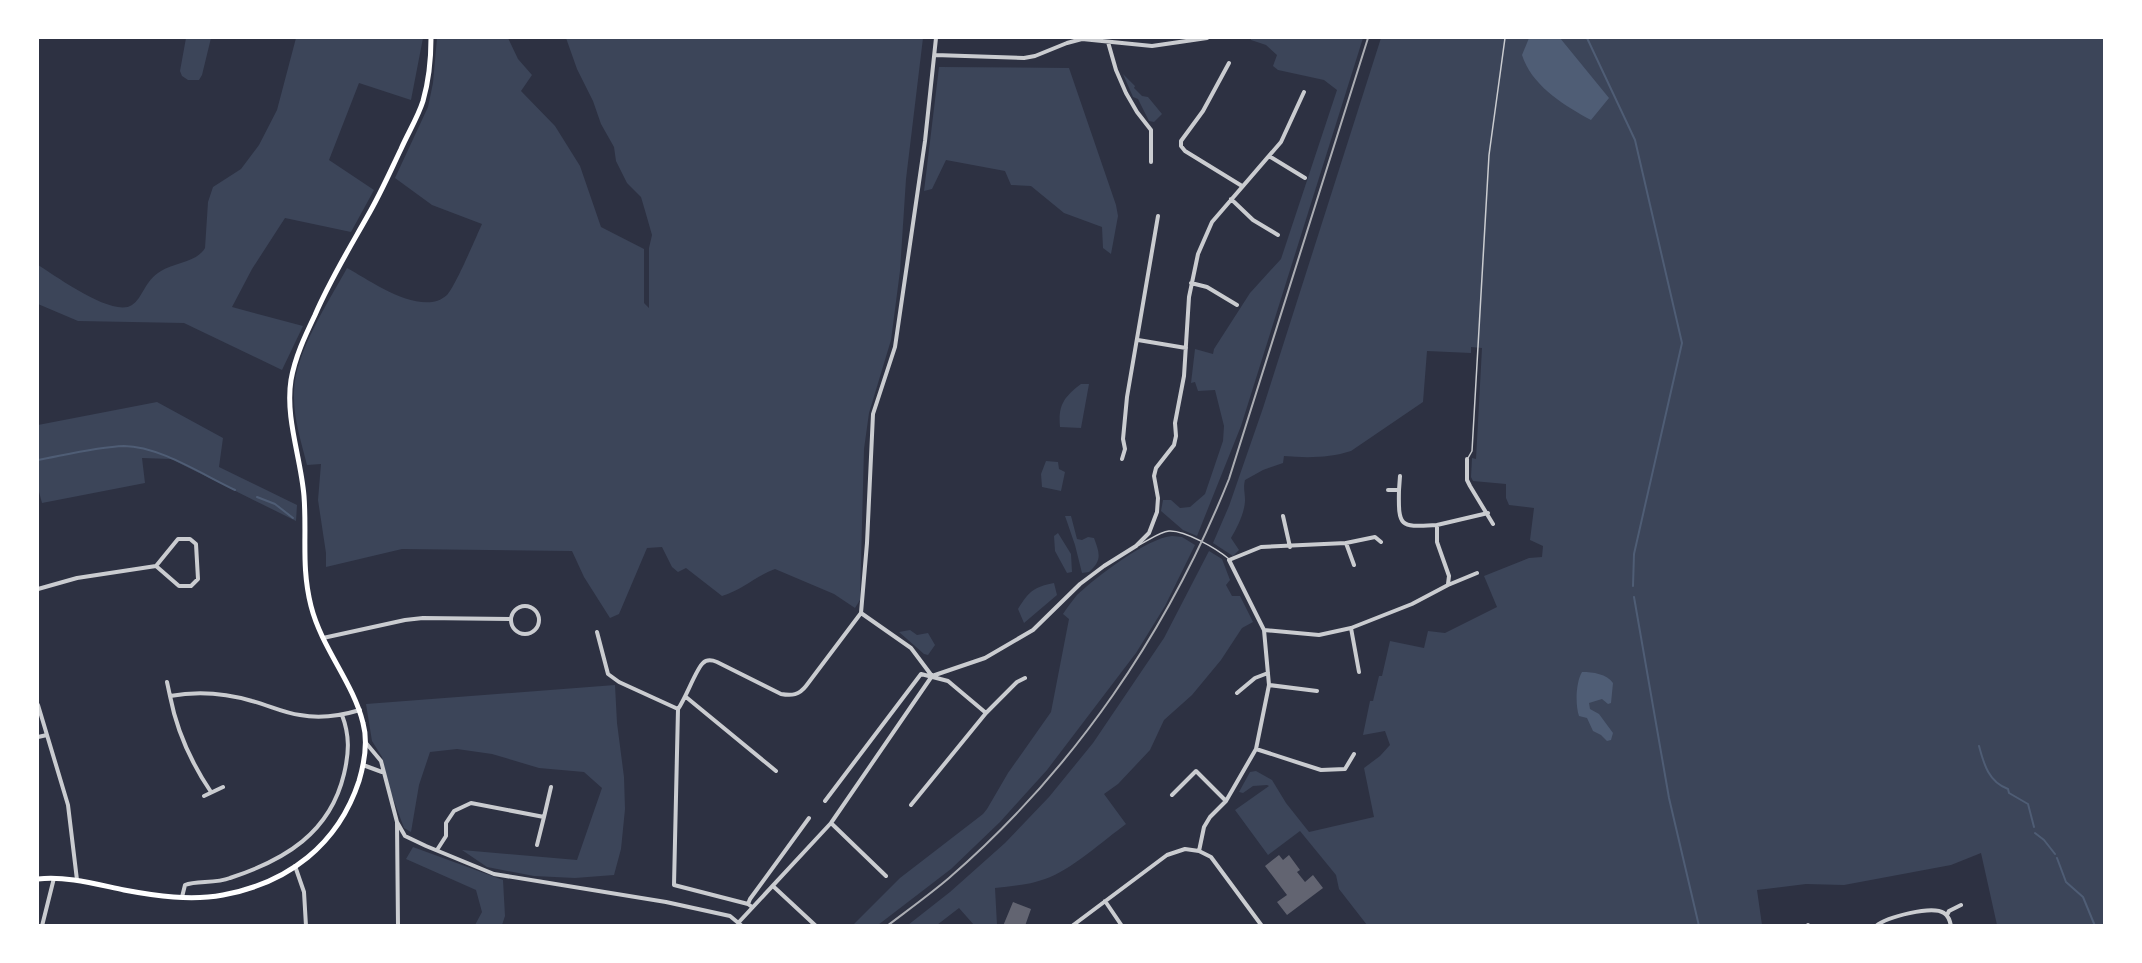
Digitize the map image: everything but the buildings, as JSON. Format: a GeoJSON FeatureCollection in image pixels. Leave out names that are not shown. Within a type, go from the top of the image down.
{"type":"FeatureCollection","features":[{"type":"Feature","properties":{"kind":"main road"},"geometry":{"type":"LineString","coordinates":[[38,879],[77,880],[143,893],[182,897],[211,897],[235,892],[273,878],[295,866],[318,849],[336,829],[353,797],[363,765],[364,727],[360,710],[322,638],[312,608],[305,572],[304,497],[291,417],[290,383],[294,366],[320,304],[375,202],[422,104],[430,67],[431,38]]}},
{"type":"Feature","properties":{"kind":"street"},"geometry":{"type":"LineString","coordinates":[[752,907],[748,904],[674,885],[678,709],[702,664],[713,660],[781,694],[790,696],[799,693],[806,687],[861,613],[873,414],[895,347],[909,258],[936,38]]}},
{"type":"Feature","properties":{"kind":"street"},"geometry":{"type":"LineString","coordinates":[[935,55],[1024,58],[1082,39],[1152,46],[1207,38]]}},
{"type":"Feature","properties":{"kind":"street"},"geometry":{"type":"LineString","coordinates":[[1108,42],[1126,93],[1151,130],[1151,162]]}},
{"type":"Feature","properties":{"kind":"street"},"geometry":{"type":"LineString","coordinates":[[1229,63],[1203,111],[1181,141],[1181,146],[1185,151],[1242,186]]}},
{"type":"Feature","properties":{"kind":"street"},"geometry":{"type":"LineString","coordinates":[[397,822],[405,836],[494,874],[651,898],[730,916],[740,924],[752,907],[774,887],[831,823],[932,676],[985,657],[1032,630],[1080,584],[1136,546],[1149,533],[1157,512],[1158,498],[1154,476],[1159,461],[1174,445],[1176,436],[1176,409],[1184,376],[1191,284],[1198,254],[1212,222],[1281,142],[1304,92]]}},
{"type":"Feature","properties":{"kind":"street"},"geometry":{"type":"LineString","coordinates":[[1269,156],[1305,178]]}},
{"type":"Feature","properties":{"kind":"street"},"geometry":{"type":"LineString","coordinates":[[1232,199],[1253,220],[1278,235]]}},
{"type":"Feature","properties":{"kind":"street"},"geometry":{"type":"LineString","coordinates":[[1122,459],[1125,449],[1123,439],[1125,415],[1158,216]]}},
{"type":"Feature","properties":{"kind":"street"},"geometry":{"type":"LineString","coordinates":[[1191,284],[1207,287],[1237,304]]}},
{"type":"Feature","properties":{"kind":"street"},"geometry":{"type":"LineString","coordinates":[[1138,340],[1186,348]]}},
{"type":"Feature","properties":{"kind":"street"},"geometry":{"type":"LineString","coordinates":[[1467,459],[1467,480],[1493,524]]}},
{"type":"Feature","properties":{"kind":"street"},"geometry":{"type":"LineString","coordinates":[[1400,476],[1398,510],[1405,525],[1437,525],[1488,513]]}},
{"type":"Feature","properties":{"kind":"street"},"geometry":{"type":"LineString","coordinates":[[1388,490],[1399,490]]}},
{"type":"Feature","properties":{"kind":"street"},"geometry":{"type":"LineString","coordinates":[[1283,516],[1290,547]]}},
{"type":"Feature","properties":{"kind":"street"},"geometry":{"type":"LineString","coordinates":[[1437,525],[1437,542],[1449,576],[1448,585]]}},
{"type":"Feature","properties":{"kind":"street"},"geometry":{"type":"LineString","coordinates":[[1199,851],[1204,827],[1210,817],[1226,801],[1256,749],[1269,685],[1263,630],[1229,560],[1261,547],[1346,543],[1375,537],[1382,542]]}},
{"type":"Feature","properties":{"kind":"street"},"geometry":{"type":"LineString","coordinates":[[38,589],[77,578],[156,566],[178,538],[189,539],[196,544],[198,579],[191,586],[179,586],[156,566]]}},
{"type":"Feature","properties":{"kind":"street"},"geometry":{"type":"LineString","coordinates":[[1346,543],[1354,565]]}},
{"type":"Feature","properties":{"kind":"street"},"geometry":{"type":"LineString","coordinates":[[1263,630],[1319,634],[1351,628],[1412,604],[1477,573]]}},
{"type":"Feature","properties":{"kind":"street"},"geometry":{"type":"LineString","coordinates":[[524,606],[532,607],[539,616],[535,631],[527,635],[516,630],[510,619],[515,611],[524,606]]}},
{"type":"Feature","properties":{"kind":"street"},"geometry":{"type":"LineString","coordinates":[[861,613],[911,648],[932,676]]}},
{"type":"Feature","properties":{"kind":"street"},"geometry":{"type":"LineString","coordinates":[[322,638],[423,618],[510,619]]}},
{"type":"Feature","properties":{"kind":"street"},"geometry":{"type":"LineString","coordinates":[[1351,628],[1359,672]]}},
{"type":"Feature","properties":{"kind":"street"},"geometry":{"type":"LineString","coordinates":[[597,632],[608,674],[619,682],[678,709]]}},
{"type":"Feature","properties":{"kind":"street"},"geometry":{"type":"LineString","coordinates":[[825,801],[921,674],[948,681],[986,713]]}},
{"type":"Feature","properties":{"kind":"street"},"geometry":{"type":"LineString","coordinates":[[1237,693],[1255,678],[1268,674]]}},
{"type":"Feature","properties":{"kind":"street"},"geometry":{"type":"LineString","coordinates":[[912,805],[986,713],[1017,682],[1025,678]]}},
{"type":"Feature","properties":{"kind":"street"},"geometry":{"type":"LineString","coordinates":[[167,682],[174,716],[186,752],[211,792]]}},
{"type":"Feature","properties":{"kind":"street"},"geometry":{"type":"LineString","coordinates":[[1269,685],[1317,691]]}},
{"type":"Feature","properties":{"kind":"street"},"geometry":{"type":"LineString","coordinates":[[170,696],[186,693],[223,695],[300,715],[324,717],[360,710]]}},
{"type":"Feature","properties":{"kind":"street"},"geometry":{"type":"LineString","coordinates":[[686,697],[776,771]]}},
{"type":"Feature","properties":{"kind":"street"},"geometry":{"type":"LineString","coordinates":[[38,705],[68,805],[77,880]]}},
{"type":"Feature","properties":{"kind":"street"},"geometry":{"type":"LineString","coordinates":[[182,897],[185,885],[189,883],[227,880],[286,854],[317,827],[335,802],[346,765],[349,745],[342,715]]}},
{"type":"Feature","properties":{"kind":"street"},"geometry":{"type":"LineString","coordinates":[[38,737],[47,735]]}},
{"type":"Feature","properties":{"kind":"street"},"geometry":{"type":"LineString","coordinates":[[365,742],[381,761],[397,822],[398,926]]}},
{"type":"Feature","properties":{"kind":"street"},"geometry":{"type":"LineString","coordinates":[[1256,749],[1321,770],[1345,769],[1354,754]]}},
{"type":"Feature","properties":{"kind":"street"},"geometry":{"type":"LineString","coordinates":[[363,765],[383,772]]}},
{"type":"Feature","properties":{"kind":"street"},"geometry":{"type":"LineString","coordinates":[[1172,795],[1196,771],[1226,801]]}},
{"type":"Feature","properties":{"kind":"street"},"geometry":{"type":"LineString","coordinates":[[204,796],[223,787]]}},
{"type":"Feature","properties":{"kind":"street"},"geometry":{"type":"LineString","coordinates":[[537,845],[551,787]]}},
{"type":"Feature","properties":{"kind":"street"},"geometry":{"type":"LineString","coordinates":[[437,850],[446,836],[446,823],[454,811],[471,803],[544,817]]}},
{"type":"Feature","properties":{"kind":"street"},"geometry":{"type":"LineString","coordinates":[[748,904],[809,818]]}},
{"type":"Feature","properties":{"kind":"street"},"geometry":{"type":"LineString","coordinates":[[831,823],[886,876]]}},
{"type":"Feature","properties":{"kind":"street"},"geometry":{"type":"LineString","coordinates":[[1072,926],[1167,855],[1185,849],[1199,851],[1211,857],[1262,926]]}},
{"type":"Feature","properties":{"kind":"street"},"geometry":{"type":"LineString","coordinates":[[295,866],[304,892],[306,926]]}},
{"type":"Feature","properties":{"kind":"street"},"geometry":{"type":"LineString","coordinates":[[41,924],[54,878]]}},
{"type":"Feature","properties":{"kind":"street"},"geometry":{"type":"LineString","coordinates":[[774,887],[816,926]]}},
{"type":"Feature","properties":{"kind":"street"},"geometry":{"type":"LineString","coordinates":[[1105,901],[1122,926]]}},
{"type":"Feature","properties":{"kind":"street"},"geometry":{"type":"LineString","coordinates":[[1947,915],[1949,911],[1961,905]]}},
{"type":"Feature","properties":{"kind":"street"},"geometry":{"type":"LineString","coordinates":[[1876,926],[1883,920],[1902,914],[1936,911],[1947,915],[1951,926]]}},
{"type":"Feature","properties":{"kind":"lane"},"geometry":{"type":"LineString","coordinates":[[1467,459],[1472,451],[1489,155],[1505,38]]}},
{"type":"Feature","properties":{"kind":"lane"},"geometry":{"type":"LineString","coordinates":[[1136,546],[1169,531],[1186,535],[1219,550],[1229,560]]}},
{"type":"Feature","properties":{"kind":"shaded area"},"geometry":{"type":"Polygon","coordinates":[[[186,38],[211,38],[199,80],[188,80],[182,76],[180,71],[186,38]]]}},
{"type":"Feature","properties":{"kind":"shaded area"},"geometry":{"type":"Polygon","coordinates":[[[296,38],[423,38],[411,100],[359,83],[329,160],[374,190],[351,232],[285,218],[252,269],[232,307],[303,326],[282,370],[184,323],[78,321],[38,304],[38,265],[99,301],[123,307],[136,302],[155,275],[201,253],[205,248],[208,202],[213,187],[241,169],[259,145],[277,110],[296,38]]]}},
{"type":"Feature","properties":{"kind":"shaded area"},"geometry":{"type":"Polygon","coordinates":[[[437,38],[508,38],[518,59],[532,75],[521,91],[555,126],[580,166],[601,227],[644,249],[644,303],[649,308],[649,248],[652,235],[641,197],[627,183],[616,161],[614,147],[601,124],[566,38],[923,38],[906,179],[900,271],[891,340],[869,413],[864,449],[860,600],[855,608],[834,594],[775,569],[722,596],[686,568],[678,572],[672,567],[662,547],[647,548],[619,614],[610,618],[584,577],[572,551],[402,549],[326,567],[318,500],[321,464],[307,465],[295,411],[296,377],[306,344],[347,268],[397,295],[424,302],[437,301],[451,290],[482,224],[432,205],[395,178],[428,107],[433,83],[437,38]]]}},
{"type":"Feature","properties":{"kind":"shaded area"},"geometry":{"type":"Polygon","coordinates":[[[1251,38],[1363,38],[1241,426],[1197,536],[1183,530],[1161,511],[1163,500],[1171,500],[1180,508],[1190,507],[1205,494],[1223,441],[1224,426],[1215,390],[1198,391],[1195,382],[1191,383],[1195,349],[1213,354],[1250,293],[1281,259],[1337,90],[1324,80],[1278,70],[1273,66],[1277,55],[1266,45],[1251,40],[1251,38]]]}},
{"type":"Feature","properties":{"kind":"shaded area"},"geometry":{"type":"Polygon","coordinates":[[[1381,38],[2104,38],[2104,925],[1997,925],[1981,853],[1951,865],[1844,885],[1806,884],[1757,890],[1762,925],[1367,925],[1339,889],[1336,875],[1300,831],[1268,855],[1235,810],[1269,786],[1253,786],[1243,793],[1239,792],[1250,772],[1256,771],[1272,780],[1286,803],[1309,832],[1374,817],[1364,768],[1390,745],[1385,731],[1363,735],[1370,701],[1373,701],[1379,676],[1382,676],[1390,641],[1424,648],[1428,631],[1445,633],[1497,607],[1484,576],[1529,558],[1542,557],[1543,546],[1530,540],[1534,508],[1509,505],[1506,498],[1506,484],[1473,481],[1471,477],[1472,458],[1476,459],[1482,348],[1471,347],[1471,353],[1427,351],[1423,402],[1351,451],[1318,457],[1284,456],[1283,463],[1245,480],[1244,510],[1231,538],[1239,550],[1233,556],[1213,543],[1229,506],[1263,408],[1381,38]]]}},
{"type":"Feature","properties":{"kind":"shaded area"},"geometry":{"type":"Polygon","coordinates":[[[1529,38],[1560,38],[1609,98],[1591,120],[1550,94],[1533,76],[1522,55],[1529,38]]]}},
{"type":"Feature","properties":{"kind":"shaded area"},"geometry":{"type":"Polygon","coordinates":[[[939,67],[1069,68],[1116,205],[1118,216],[1111,254],[1103,248],[1102,227],[1064,213],[1031,186],[1011,185],[1005,171],[946,160],[932,189],[924,191],[939,67]]]}},
{"type":"Feature","properties":{"kind":"shaded area"},"geometry":{"type":"Polygon","coordinates":[[[1123,74],[1135,86],[1134,88],[1142,96],[1148,97],[1162,114],[1154,122],[1149,121],[1138,99],[1133,97],[1123,74]]]}},
{"type":"Feature","properties":{"kind":"shaded area"},"geometry":{"type":"Polygon","coordinates":[[[1081,384],[1089,384],[1081,428],[1060,427],[1063,402],[1081,384]]]}},
{"type":"Feature","properties":{"kind":"shaded area"},"geometry":{"type":"Polygon","coordinates":[[[157,402],[223,438],[219,467],[297,505],[296,521],[171,459],[142,458],[145,483],[42,503],[38,488],[38,425],[157,402]]]}},
{"type":"Feature","properties":{"kind":"shaded area"},"geometry":{"type":"Polygon","coordinates":[[[1046,461],[1058,462],[1059,469],[1065,472],[1061,491],[1042,487],[1041,474],[1046,461]]]}},
{"type":"Feature","properties":{"kind":"shaded area"},"geometry":{"type":"Polygon","coordinates":[[[1065,516],[1071,516],[1077,539],[1094,538],[1099,557],[1089,572],[1082,573],[1065,516]]]}},
{"type":"Feature","properties":{"kind":"shaded area"},"geometry":{"type":"Polygon","coordinates":[[[1058,533],[1071,554],[1072,572],[1067,573],[1055,551],[1054,536],[1058,533]]]}},
{"type":"Feature","properties":{"kind":"shaded area"},"geometry":{"type":"Polygon","coordinates":[[[1182,537],[1195,545],[1165,606],[1136,653],[1047,770],[1000,822],[951,869],[878,925],[853,925],[900,878],[987,809],[1008,773],[1051,712],[1069,619],[1063,614],[1077,595],[1096,578],[1136,551],[1162,538],[1182,537]]]}},
{"type":"Feature","properties":{"kind":"shaded area"},"geometry":{"type":"Polygon","coordinates":[[[1209,551],[1222,559],[1230,580],[1226,585],[1232,596],[1240,596],[1253,622],[1242,628],[1221,660],[1192,695],[1164,720],[1150,750],[1118,784],[1104,794],[1126,824],[1055,875],[1033,883],[995,888],[997,925],[974,925],[959,908],[937,925],[908,925],[950,892],[1005,843],[1049,797],[1093,743],[1164,638],[1209,551]]]}},
{"type":"Feature","properties":{"kind":"shaded area"},"geometry":{"type":"Polygon","coordinates":[[[1054,583],[1057,595],[1024,623],[1018,609],[1025,598],[1037,588],[1054,583]]]}},
{"type":"Feature","properties":{"kind":"shaded area"},"geometry":{"type":"Polygon","coordinates":[[[910,630],[917,635],[928,633],[935,645],[928,655],[899,632],[910,630]]]}},
{"type":"Feature","properties":{"kind":"shaded area"},"geometry":{"type":"Polygon","coordinates":[[[1582,672],[1595,673],[1613,683],[1611,703],[1608,704],[1602,699],[1589,703],[1590,709],[1599,714],[1613,733],[1611,740],[1607,741],[1593,731],[1587,718],[1579,716],[1577,693],[1578,681],[1582,672]]]}},
{"type":"Feature","properties":{"kind":"shaded area"},"geometry":{"type":"Polygon","coordinates":[[[615,685],[625,809],[621,849],[614,875],[575,878],[534,876],[487,867],[462,850],[577,860],[602,788],[584,772],[539,768],[492,754],[457,749],[430,752],[419,785],[411,832],[404,828],[391,793],[382,757],[372,741],[366,704],[615,685]]]}},
{"type":"Feature","properties":{"kind":"shaded area"},"geometry":{"type":"Polygon","coordinates":[[[413,847],[503,880],[505,916],[502,925],[475,925],[482,912],[476,890],[406,859],[413,847]]]}},
{"type":"Feature","properties":{"kind":"waterway"},"geometry":{"type":"LineString","coordinates":[[1587,38],[1635,140],[1682,343],[1634,554],[1633,586]]}},
{"type":"Feature","properties":{"kind":"waterway"},"geometry":{"type":"LineString","coordinates":[[38,460],[103,448],[138,447],[166,456],[235,490]]}},
{"type":"Feature","properties":{"kind":"waterway"},"geometry":{"type":"LineString","coordinates":[[257,497],[275,504],[293,518]]}},
{"type":"Feature","properties":{"kind":"waterway"},"geometry":{"type":"LineString","coordinates":[[1634,597],[1669,798],[1699,926]]}},
{"type":"Feature","properties":{"kind":"waterway"},"geometry":{"type":"LineString","coordinates":[[1979,746],[1985,766],[1996,782],[2028,804],[2034,827]]}},
{"type":"Feature","properties":{"kind":"waterway"},"geometry":{"type":"LineString","coordinates":[[2035,833],[2055,854]]}},
{"type":"Feature","properties":{"kind":"waterway"},"geometry":{"type":"LineString","coordinates":[[2057,858],[2066,882],[2083,897],[2095,926]]}},
{"type":"Feature","properties":{"kind":"railway"},"geometry":{"type":"LineString","coordinates":[[887,926],[949,878],[1037,791],[1113,695],[1147,644],[1177,590],[1205,535],[1229,479],[1368,38]]}}]}
